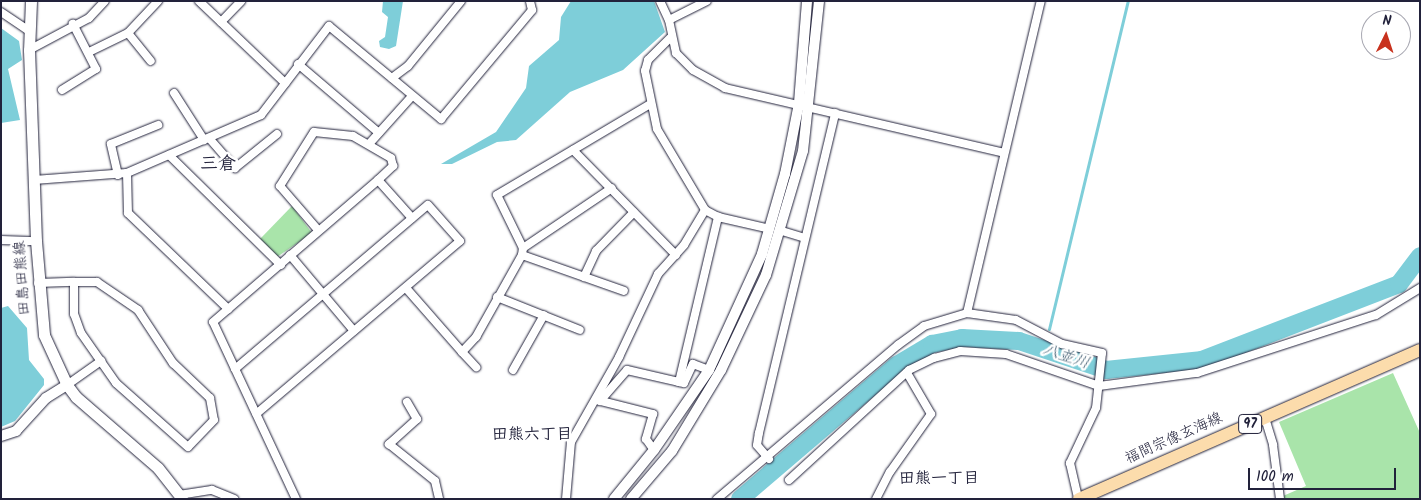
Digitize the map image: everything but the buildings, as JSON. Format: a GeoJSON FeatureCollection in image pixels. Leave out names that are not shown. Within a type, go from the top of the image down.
{"type":"FeatureCollection","features":[{"type":"Feature","properties":{"kind":"main road","name":"田島田熊線"},"geometry":{"type":"LineString","coordinates":[[31,1],[28,30],[36,241],[38,283],[44,335],[67,385],[93,413],[158,468],[181,497]]}},
{"type":"Feature","properties":{"kind":"main road","name":"福間宗像玄海線"},"geometry":{"type":"LineString","coordinates":[[1079,499],[1420,350]]}},
{"type":"Feature","properties":{"kind":"street"},"geometry":{"type":"LineString","coordinates":[[29,50],[73,24],[95,14],[105,1]]}},
{"type":"Feature","properties":{"kind":"street"},"geometry":{"type":"LineString","coordinates":[[199,1],[285,82]]}},
{"type":"Feature","properties":{"kind":"street"},"geometry":{"type":"LineString","coordinates":[[221,22],[241,1]]}},
{"type":"Feature","properties":{"kind":"street"},"geometry":{"type":"LineString","coordinates":[[392,78],[408,66],[461,1]]}},
{"type":"Feature","properties":{"kind":"street"},"geometry":{"type":"LineString","coordinates":[[34,180],[127,173],[261,115],[298,64],[329,26],[442,119],[532,10],[530,1]]}},
{"type":"Feature","properties":{"kind":"street"},"geometry":{"type":"LineString","coordinates":[[660,1],[669,20],[670,38],[676,53],[713,82],[1004,153]]}},
{"type":"Feature","properties":{"kind":"street"},"geometry":{"type":"LineString","coordinates":[[669,20],[707,1]]}},
{"type":"Feature","properties":{"kind":"street"},"geometry":{"type":"LineString","coordinates":[[614,499],[654,450],[709,370],[744,299],[770,229],[799,103],[807,1]]}},
{"type":"Feature","properties":{"kind":"street"},"geometry":{"type":"LineString","coordinates":[[631,499],[672,450],[721,370],[753,306],[782,231],[810,106],[819,1]]}},
{"type":"Feature","properties":{"kind":"street"},"geometry":{"type":"LineString","coordinates":[[967,313],[1041,1]]}},
{"type":"Feature","properties":{"kind":"street"},"geometry":{"type":"LineString","coordinates":[[89,52],[128,33],[157,2]]}},
{"type":"Feature","properties":{"kind":"street"},"geometry":{"type":"LineString","coordinates":[[1,12],[28,30]]}},
{"type":"Feature","properties":{"kind":"street"},"geometry":{"type":"LineString","coordinates":[[62,90],[93,74],[96,65],[73,24]]}},
{"type":"Feature","properties":{"kind":"street"},"geometry":{"type":"LineString","coordinates":[[128,33],[150,61]]}},
{"type":"Feature","properties":{"kind":"street"},"geometry":{"type":"LineString","coordinates":[[670,38],[648,60],[645,70],[650,104],[657,129],[705,210],[718,218],[770,229]]}},
{"type":"Feature","properties":{"kind":"street"},"geometry":{"type":"LineString","coordinates":[[298,64],[379,133]]}},
{"type":"Feature","properties":{"kind":"street"},"geometry":{"type":"LineString","coordinates":[[174,93],[207,139],[235,168],[277,134]]}},
{"type":"Feature","properties":{"kind":"street"},"geometry":{"type":"LineString","coordinates":[[369,144],[412,96]]}},
{"type":"Feature","properties":{"kind":"street"},"geometry":{"type":"LineString","coordinates":[[624,291],[523,252],[497,195],[650,104]]}},
{"type":"Feature","properties":{"kind":"street"},"geometry":{"type":"LineString","coordinates":[[769,459],[757,444],[758,433],[835,113]]}},
{"type":"Feature","properties":{"kind":"street"},"geometry":{"type":"LineString","coordinates":[[118,175],[111,144],[158,125]]}},
{"type":"Feature","properties":{"kind":"street"},"geometry":{"type":"LineString","coordinates":[[296,499],[213,322],[378,180],[393,166],[392,158],[353,136],[314,132],[280,186],[318,230]]}},
{"type":"Feature","properties":{"kind":"street"},"geometry":{"type":"LineString","coordinates":[[573,150],[676,255]]}},
{"type":"Feature","properties":{"kind":"street"},"geometry":{"type":"LineString","coordinates":[[169,155],[281,265]]}},
{"type":"Feature","properties":{"kind":"street"},"geometry":{"type":"LineString","coordinates":[[127,173],[128,213],[228,309]]}},
{"type":"Feature","properties":{"kind":"street"},"geometry":{"type":"LineString","coordinates":[[378,180],[412,218]]}},
{"type":"Feature","properties":{"kind":"street"},"geometry":{"type":"LineString","coordinates":[[462,352],[476,338],[523,252],[612,188]]}},
{"type":"Feature","properties":{"kind":"street"},"geometry":{"type":"LineString","coordinates":[[235,369],[428,205],[460,241],[256,414]]}},
{"type":"Feature","properties":{"kind":"street"},"geometry":{"type":"LineString","coordinates":[[566,499],[571,442],[619,357],[658,274],[676,255],[705,210]]}},
{"type":"Feature","properties":{"kind":"street"},"geometry":{"type":"LineString","coordinates":[[584,277],[596,251],[634,212]]}},
{"type":"Feature","properties":{"kind":"street"},"geometry":{"type":"LineString","coordinates":[[679,382],[718,218]]}},
{"type":"Feature","properties":{"kind":"street"},"geometry":{"type":"LineString","coordinates":[[782,231],[806,238]]}},
{"type":"Feature","properties":{"kind":"street"},"geometry":{"type":"LineString","coordinates":[[1,240],[36,241]]}},
{"type":"Feature","properties":{"kind":"street"},"geometry":{"type":"LineString","coordinates":[[290,255],[354,331]]}},
{"type":"Feature","properties":{"kind":"street"},"geometry":{"type":"LineString","coordinates":[[38,283],[74,282],[97,282],[138,310],[173,363],[210,398],[214,420],[188,447],[116,383],[81,333],[74,314],[74,282]]}},
{"type":"Feature","properties":{"kind":"street"},"geometry":{"type":"LineString","coordinates":[[406,288],[476,367]]}},
{"type":"Feature","properties":{"kind":"street"},"geometry":{"type":"LineString","coordinates":[[789,480],[907,373],[934,358],[978,351],[1006,354],[1100,383],[1226,365],[1376,315],[1420,288]]}},
{"type":"Feature","properties":{"kind":"street"},"geometry":{"type":"LineString","coordinates":[[497,297],[580,330]]}},
{"type":"Feature","properties":{"kind":"street"},"geometry":{"type":"LineString","coordinates":[[717,499],[769,459],[898,345],[924,326],[967,313],[1016,320],[1062,344],[1102,352],[1096,408],[1070,463],[1079,499]]}},
{"type":"Feature","properties":{"kind":"street"},"geometry":{"type":"LineString","coordinates":[[512,370],[544,316]]}},
{"type":"Feature","properties":{"kind":"street"},"geometry":{"type":"LineString","coordinates":[[1,436],[16,431],[46,398],[101,361]]}},
{"type":"Feature","properties":{"kind":"street"},"geometry":{"type":"LineString","coordinates":[[596,400],[627,370],[684,383],[693,364],[709,370]]}},
{"type":"Feature","properties":{"kind":"street"},"geometry":{"type":"LineString","coordinates":[[876,499],[890,472],[931,414],[907,373]]}},
{"type":"Feature","properties":{"kind":"street"},"geometry":{"type":"LineString","coordinates":[[596,400],[653,414],[646,439],[654,450]]}},
{"type":"Feature","properties":{"kind":"street"},"geometry":{"type":"LineString","coordinates":[[407,402],[417,419],[389,444],[435,481],[439,499]]}},
{"type":"Feature","properties":{"kind":"street"},"geometry":{"type":"LineString","coordinates":[[1265,418],[1273,445],[1280,499]]}},
{"type":"Feature","properties":{"kind":"street"},"geometry":{"type":"LineString","coordinates":[[181,497],[212,490],[234,499]]}},
{"type":"Feature","properties":{"kind":"green space"},"geometry":{"type":"Polygon","coordinates":[[[292,206],[312,233],[277,257],[260,239],[292,206]]]}},
{"type":"Feature","properties":{"kind":"green space"},"geometry":{"type":"Polygon","coordinates":[[[1393,373],[1420,433],[1420,499],[1284,499],[1283,496],[1306,486],[1279,422],[1393,373]]]}},
{"type":"Feature","properties":{"kind":"water"},"geometry":{"type":"Polygon","coordinates":[[[383,1],[403,1],[396,46],[389,49],[380,47],[379,41],[385,37],[388,17],[382,12],[383,1]]]}},
{"type":"Feature","properties":{"kind":"water"},"geometry":{"type":"Polygon","coordinates":[[[571,1],[654,1],[665,32],[623,70],[570,92],[516,140],[497,142],[452,164],[441,164],[496,132],[526,88],[529,66],[559,40],[561,17],[571,1]]]}},
{"type":"Feature","properties":{"kind":"water"},"geometry":{"type":"Polygon","coordinates":[[[1,28],[19,41],[22,60],[8,69],[20,120],[1,123],[1,28]]]}},
{"type":"Feature","properties":{"kind":"water"},"geometry":{"type":"Polygon","coordinates":[[[8,306],[27,328],[29,360],[44,379],[44,385],[15,421],[1,427],[1,308],[8,306]]]}},
{"type":"Feature","properties":{"kind":"waterway"},"geometry":{"type":"LineString","coordinates":[[1049,329],[1128,1]]}},
{"type":"Feature","properties":{"kind":"waterway","name":"八並川"},"geometry":{"type":"LineString","coordinates":[[740,499],[897,365],[932,344],[962,338],[1019,341],[1106,370],[1202,360],[1399,284],[1420,256]]}},
{"type":"Feature","properties":{"kind":"district","name":"三倉"},"geometry":{"type":"Point","coordinates":[218,165]}},
{"type":"Feature","properties":{"kind":"district","name":"田熊六丁目"},"geometry":{"type":"Point","coordinates":[532,435]}},
{"type":"Feature","properties":{"kind":"district","name":"田熊一丁目"},"geometry":{"type":"Point","coordinates":[939,479]}}]}
